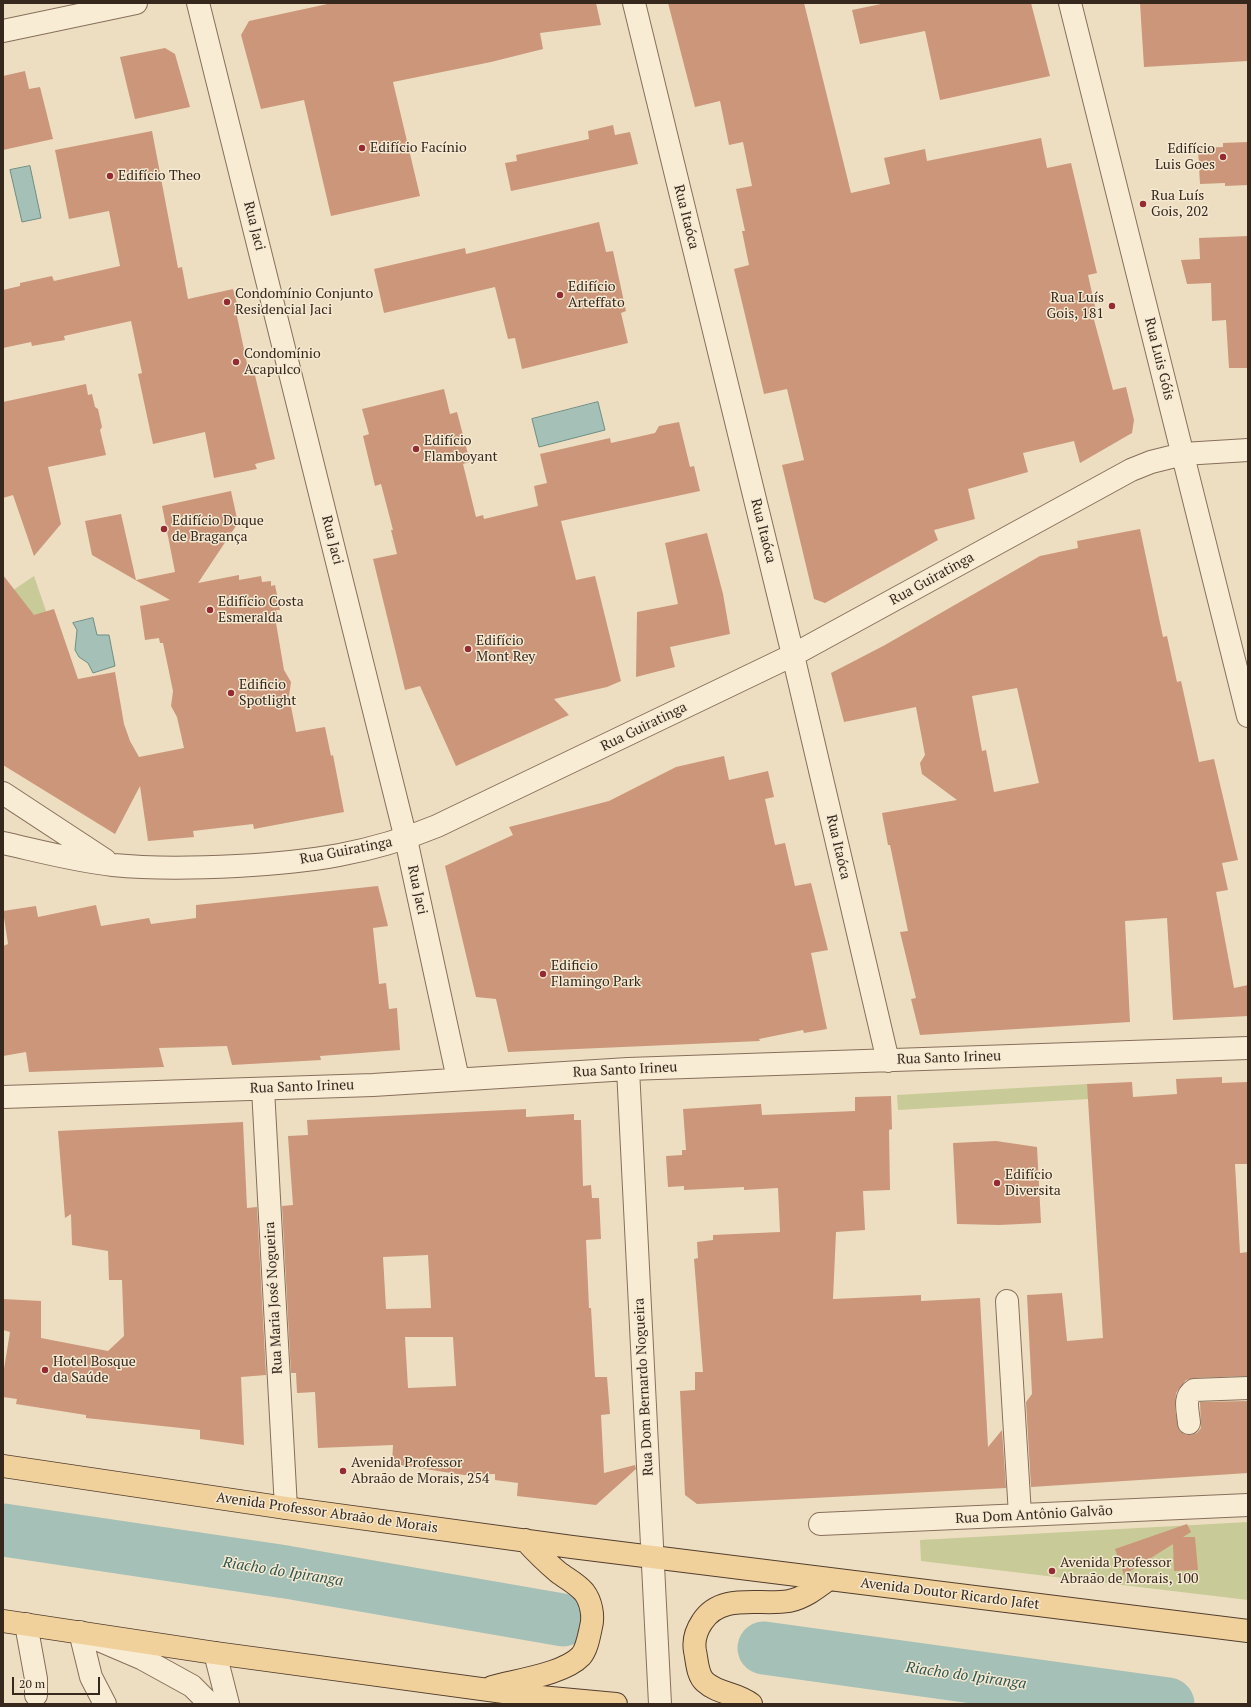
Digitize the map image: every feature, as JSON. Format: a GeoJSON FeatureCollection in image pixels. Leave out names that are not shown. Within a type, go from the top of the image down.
{"type":"FeatureCollection","features":[{"type":"Feature","properties":{"kind":"main road","name":"Avenida Professor Abraão de Morais"},"geometry":{"type":"LineString","coordinates":[[3,1466],[286,1508],[525,1540],[653,1560]]}},
{"type":"Feature","properties":{"kind":"main road"},"geometry":{"type":"LineString","coordinates":[[483,1689],[555,1670],[571,1663],[582,1655],[588,1639],[592,1623],[590,1603],[585,1594],[574,1582],[558,1572],[544,1560],[525,1540]]}},
{"type":"Feature","properties":{"kind":"main road","name":"Avenida Doutor Ricardo Jafet"},"geometry":{"type":"LineString","coordinates":[[653,1560],[829,1579],[1248,1631]]}},
{"type":"Feature","properties":{"kind":"main road"},"geometry":{"type":"LineString","coordinates":[[751,1704],[714,1690],[703,1681],[698,1668],[694,1644],[697,1629],[706,1616],[720,1606],[740,1602],[789,1601],[805,1596],[829,1579]]}},
{"type":"Feature","properties":{"kind":"main road"},"geometry":{"type":"LineString","coordinates":[[3,1620],[215,1653],[483,1689],[616,1704]]}},
{"type":"Feature","properties":{"kind":"street"},"geometry":{"type":"LineString","coordinates":[[3,31],[136,3]]}},
{"type":"Feature","properties":{"kind":"street","name":"Rua Jaci"},"geometry":{"type":"LineString","coordinates":[[198,3],[406,839],[458,1079]]}},
{"type":"Feature","properties":{"kind":"street","name":"Rua Itaóca"},"geometry":{"type":"LineString","coordinates":[[634,3],[793,655],[888,1061]]}},
{"type":"Feature","properties":{"kind":"street","name":"Rua Luis Góis"},"geometry":{"type":"LineString","coordinates":[[1070,3],[1248,716]]}},
{"type":"Feature","properties":{"kind":"street","name":"Rua Guiratinga"},"geometry":{"type":"LineString","coordinates":[[3,843],[112,865],[190,868],[319,860],[369,850],[406,839],[437,826],[793,655],[1114,479],[1151,462],[1183,454],[1248,450]]}},
{"type":"Feature","properties":{"kind":"street"},"geometry":{"type":"LineString","coordinates":[[3,793],[112,865]]}},
{"type":"Feature","properties":{"kind":"street","name":"Rua Santo Irineu"},"geometry":{"type":"LineString","coordinates":[[3,1097],[263,1089],[628,1069],[1248,1048]]}},
{"type":"Feature","properties":{"kind":"street","name":"Rua Dom Bernardo Nogueira"},"geometry":{"type":"LineString","coordinates":[[628,1069],[660,1696]]}},
{"type":"Feature","properties":{"kind":"street","name":"Rua Maria José Nogueira"},"geometry":{"type":"LineString","coordinates":[[263,1089],[286,1508]]}},
{"type":"Feature","properties":{"kind":"street"},"geometry":{"type":"LineString","coordinates":[[1007,1300],[1020,1515]]}},
{"type":"Feature","properties":{"kind":"street"},"geometry":{"type":"LineString","coordinates":[[1189,1423],[1187,1398],[1194,1390],[1248,1388]]}},
{"type":"Feature","properties":{"kind":"street","name":"Rua Dom Antônio Galvão"},"geometry":{"type":"LineString","coordinates":[[820,1524],[1248,1505]]}},
{"type":"Feature","properties":{"kind":"street"},"geometry":{"type":"LineString","coordinates":[[26,1624],[36,1679],[36,1694]]}},
{"type":"Feature","properties":{"kind":"street"},"geometry":{"type":"LineString","coordinates":[[80,1632],[91,1677],[106,1704]]}},
{"type":"Feature","properties":{"kind":"street"},"geometry":{"type":"LineString","coordinates":[[80,1632],[157,1667],[192,1686],[210,1704]]}},
{"type":"Feature","properties":{"kind":"street"},"geometry":{"type":"LineString","coordinates":[[215,1653],[228,1704]]}},
{"type":"Feature","properties":{"kind":"green space"},"geometry":{"type":"Polygon","coordinates":[[[34,576],[65,666],[3,597],[34,576]]]}},
{"type":"Feature","properties":{"kind":"green space"},"geometry":{"type":"Polygon","coordinates":[[[1087,1084],[1089,1099],[898,1110],[897,1095],[1087,1084]]]}},
{"type":"Feature","properties":{"kind":"green space"},"geometry":{"type":"Polygon","coordinates":[[[1248,1522],[1248,1600],[921,1561],[920,1540],[1248,1522]]]}},
{"type":"Feature","properties":{"kind":"shaded area"},"geometry":{"type":"Polygon","coordinates":[[[30,166],[41,218],[22,222],[10,170],[30,166]]]}},
{"type":"Feature","properties":{"kind":"shaded area"},"geometry":{"type":"Polygon","coordinates":[[[598,402],[605,430],[539,447],[532,419],[598,402]]]}},
{"type":"Feature","properties":{"kind":"shaded area"},"geometry":{"type":"Polygon","coordinates":[[[93,618],[97,635],[109,635],[115,666],[93,673],[88,663],[79,657],[75,650],[77,630],[73,623],[93,618]]]}},
{"type":"Feature","properties":{"kind":"building"},"geometry":{"type":"Polygon","coordinates":[[[332,3],[596,3],[601,25],[540,33],[543,49],[491,62],[393,82],[420,196],[331,216],[304,100],[261,109],[241,35],[249,21],[332,3]]]}},
{"type":"Feature","properties":{"kind":"building"},"geometry":{"type":"Polygon","coordinates":[[[668,3],[804,3],[851,193],[890,184],[884,158],[925,149],[927,161],[1041,138],[1047,168],[1071,163],[1097,273],[1088,275],[1097,315],[1093,316],[1113,390],[1126,387],[1134,420],[1132,433],[1080,463],[1074,441],[1023,453],[1028,472],[968,489],[975,519],[934,530],[938,540],[825,603],[814,599],[782,465],[804,460],[787,389],[764,394],[734,269],[749,265],[742,231],[745,231],[736,189],[752,186],[743,142],[729,145],[720,101],[695,107],[668,3]]]}},
{"type":"Feature","properties":{"kind":"building"},"geometry":{"type":"Polygon","coordinates":[[[886,3],[1031,3],[1050,76],[940,100],[925,31],[860,44],[852,10],[886,3]]]}},
{"type":"Feature","properties":{"kind":"building"},"geometry":{"type":"Polygon","coordinates":[[[1140,3],[1248,3],[1248,61],[1144,67],[1140,3]]]}},
{"type":"Feature","properties":{"kind":"building"},"geometry":{"type":"Polygon","coordinates":[[[165,48],[175,54],[190,107],[135,119],[120,57],[165,48]]]}},
{"type":"Feature","properties":{"kind":"building"},"geometry":{"type":"Polygon","coordinates":[[[25,71],[29,89],[40,87],[53,139],[3,150],[3,76],[25,71]]]}},
{"type":"Feature","properties":{"kind":"building"},"geometry":{"type":"Polygon","coordinates":[[[613,125],[615,135],[630,132],[638,164],[511,191],[505,163],[517,161],[516,155],[589,139],[588,131],[613,125]]]}},
{"type":"Feature","properties":{"kind":"building"},"geometry":{"type":"Polygon","coordinates":[[[152,131],[178,268],[182,267],[188,299],[233,289],[239,311],[236,312],[248,368],[253,367],[275,459],[255,464],[257,469],[214,478],[205,432],[153,444],[138,374],[142,373],[131,321],[64,336],[65,340],[32,346],[31,342],[3,348],[3,290],[20,286],[20,283],[52,276],[54,281],[120,266],[109,211],[69,219],[55,150],[152,131]]]}},
{"type":"Feature","properties":{"kind":"building","name":"Edifício Luis Goes"},"geometry":{"type":"Polygon","coordinates":[[[1248,142],[1248,185],[1225,186],[1225,183],[1200,184],[1198,148],[1223,147],[1223,143],[1248,142]]]}},
{"type":"Feature","properties":{"kind":"building","name":"Edifício Arteffato"},"geometry":{"type":"Polygon","coordinates":[[[599,222],[606,252],[613,251],[626,311],[621,313],[628,343],[522,369],[515,338],[508,339],[495,287],[384,313],[374,269],[465,248],[466,254],[599,222]]]}},
{"type":"Feature","properties":{"kind":"building"},"geometry":{"type":"Polygon","coordinates":[[[1248,236],[1248,368],[1229,368],[1226,320],[1212,321],[1211,283],[1187,284],[1181,260],[1200,259],[1199,238],[1248,236]]]}},
{"type":"Feature","properties":{"kind":"building"},"geometry":{"type":"Polygon","coordinates":[[[86,384],[88,395],[92,394],[95,407],[98,409],[102,427],[100,430],[106,455],[48,467],[61,524],[34,556],[13,495],[3,498],[3,402],[86,384]]]}},
{"type":"Feature","properties":{"kind":"building"},"geometry":{"type":"Polygon","coordinates":[[[444,389],[450,414],[457,412],[470,462],[463,464],[476,517],[483,515],[484,519],[538,506],[534,486],[547,483],[540,454],[610,438],[611,443],[655,433],[659,426],[679,422],[690,467],[694,466],[700,491],[561,521],[576,580],[595,576],[621,681],[607,687],[554,699],[569,715],[456,766],[420,686],[405,690],[373,559],[397,554],[391,530],[393,530],[381,484],[375,486],[363,436],[369,434],[362,409],[444,389]]]}},
{"type":"Feature","properties":{"kind":"building"},"geometry":{"type":"Polygon","coordinates":[[[231,491],[238,523],[198,583],[239,575],[239,580],[261,576],[262,582],[271,581],[271,586],[275,585],[280,610],[276,610],[278,617],[275,617],[284,670],[291,682],[289,696],[296,732],[325,727],[331,756],[333,755],[344,812],[254,829],[253,824],[193,831],[194,837],[148,841],[140,786],[115,834],[3,765],[3,575],[34,615],[54,609],[78,679],[115,672],[124,724],[130,741],[139,757],[184,748],[177,717],[171,706],[173,691],[163,643],[160,643],[159,638],[145,640],[140,606],[170,600],[92,555],[85,521],[121,514],[136,580],[175,572],[162,506],[231,491]]]}},
{"type":"Feature","properties":{"kind":"building"},"geometry":{"type":"Polygon","coordinates":[[[1140,529],[1163,637],[1167,636],[1177,682],[1181,681],[1199,762],[1214,759],[1238,860],[1222,863],[1228,890],[1216,892],[1234,988],[1248,985],[1248,1016],[1173,1020],[1167,918],[1125,921],[1130,1022],[920,1035],[911,999],[916,998],[900,932],[908,931],[882,813],[957,800],[922,774],[920,763],[925,755],[916,707],[844,722],[831,673],[885,645],[1040,556],[1078,548],[1077,541],[1140,529]],[[1017,688],[972,696],[982,751],[986,750],[994,792],[1039,783],[1017,688]]]}},
{"type":"Feature","properties":{"kind":"building"},"geometry":{"type":"Polygon","coordinates":[[[707,533],[723,594],[730,634],[670,647],[675,667],[636,677],[637,612],[678,604],[665,543],[707,533]]]}},
{"type":"Feature","properties":{"kind":"building"},"geometry":{"type":"Polygon","coordinates":[[[724,756],[729,780],[768,771],[774,797],[765,799],[775,845],[785,843],[795,886],[811,883],[828,950],[811,953],[827,1029],[804,1033],[803,1030],[759,1039],[760,1041],[508,1052],[496,999],[476,997],[445,866],[513,835],[509,827],[609,801],[676,767],[724,756]]]}},
{"type":"Feature","properties":{"kind":"building"},"geometry":{"type":"Polygon","coordinates":[[[378,886],[388,926],[373,928],[379,984],[386,983],[389,1009],[397,1008],[400,1050],[320,1056],[321,1060],[232,1065],[227,1046],[159,1048],[164,1067],[29,1072],[26,1052],[3,1056],[3,946],[8,944],[3,911],[36,906],[38,917],[96,905],[101,926],[149,918],[151,924],[196,918],[196,905],[378,886]]]}},
{"type":"Feature","properties":{"kind":"building"},"geometry":{"type":"Polygon","coordinates":[[[1222,1077],[1222,1083],[1248,1082],[1248,1164],[1235,1164],[1240,1253],[1248,1252],[1248,1376],[1194,1378],[1186,1380],[1176,1393],[1175,1410],[1179,1430],[1184,1434],[1191,1435],[1197,1433],[1201,1428],[1200,1402],[1248,1401],[1248,1473],[1031,1487],[1026,1402],[1032,1394],[1027,1295],[1062,1293],[1067,1341],[1103,1338],[1087,1084],[1132,1082],[1133,1097],[1177,1094],[1176,1079],[1222,1077]]]}},
{"type":"Feature","properties":{"kind":"building"},"geometry":{"type":"Polygon","coordinates":[[[891,1096],[892,1129],[889,1130],[890,1190],[863,1191],[865,1230],[836,1232],[833,1299],[921,1295],[921,1301],[980,1298],[988,1447],[1002,1430],[1006,1488],[697,1504],[685,1495],[680,1391],[695,1390],[695,1372],[703,1372],[694,1259],[698,1258],[697,1242],[713,1240],[713,1235],[780,1232],[778,1188],[744,1190],[744,1187],[684,1190],[684,1186],[668,1187],[666,1156],[682,1155],[682,1150],[686,1150],[683,1109],[761,1104],[762,1115],[855,1111],[855,1097],[891,1096]]]}},
{"type":"Feature","properties":{"kind":"building"},"geometry":{"type":"Polygon","coordinates":[[[526,1109],[526,1117],[574,1114],[574,1120],[581,1120],[583,1186],[591,1185],[592,1198],[599,1198],[601,1239],[586,1240],[589,1308],[591,1308],[595,1377],[607,1377],[610,1414],[601,1415],[604,1473],[635,1465],[636,1469],[596,1505],[517,1496],[518,1483],[495,1480],[495,1474],[464,1475],[392,1464],[393,1445],[318,1448],[315,1392],[297,1393],[296,1373],[291,1373],[282,1206],[293,1205],[288,1136],[308,1135],[307,1120],[526,1109]],[[428,1255],[383,1257],[386,1309],[431,1308],[428,1255]],[[405,1337],[408,1388],[456,1386],[453,1337],[405,1337]]]}},
{"type":"Feature","properties":{"kind":"building"},"geometry":{"type":"Polygon","coordinates":[[[243,1122],[247,1208],[257,1207],[266,1375],[241,1377],[244,1445],[200,1439],[200,1430],[86,1418],[86,1415],[16,1404],[17,1399],[3,1397],[3,1375],[10,1332],[3,1330],[3,1299],[41,1301],[41,1338],[108,1351],[124,1336],[122,1280],[109,1280],[108,1251],[72,1245],[71,1214],[65,1218],[58,1131],[243,1122]]]}},
{"type":"Feature","properties":{"kind":"building","name":"Edifício Diversita"},"geometry":{"type":"Polygon","coordinates":[[[996,1141],[1037,1147],[1041,1223],[999,1225],[957,1224],[953,1143],[996,1141]]]}},
{"type":"Feature","properties":{"kind":"building"},"geometry":{"type":"Polygon","coordinates":[[[1187,1524],[1191,1532],[1183,1537],[1195,1537],[1198,1570],[1174,1571],[1173,1544],[1124,1575],[1115,1549],[1187,1524]]]}},
{"type":"Feature","properties":{"kind":"waterway","name":"Riacho do Ipiranga"},"geometry":{"type":"LineString","coordinates":[[3,1530],[286,1572],[563,1620]]}},
{"type":"Feature","properties":{"kind":"waterway","name":"Riacho do Ipiranga"},"geometry":{"type":"LineString","coordinates":[[764,1648],[1168,1704]]}},
{"type":"Feature","properties":{"kind":"place","name":"Edifício Facínio"},"geometry":{"type":"Point","coordinates":[362,148]}},
{"type":"Feature","properties":{"kind":"place","name":"Edifício Luis Goes"},"geometry":{"type":"Point","coordinates":[1223,157]}},
{"type":"Feature","properties":{"kind":"place","name":"Edifício Theo"},"geometry":{"type":"Point","coordinates":[110,176]}},
{"type":"Feature","properties":{"kind":"place","name":"Rua Luís Gois, 202"},"geometry":{"type":"Point","coordinates":[1143,204]}},
{"type":"Feature","properties":{"kind":"place","name":"Edifício Arteffato"},"geometry":{"type":"Point","coordinates":[560,295]}},
{"type":"Feature","properties":{"kind":"place","name":"Condomínio Conjunto Residencial Jaci"},"geometry":{"type":"Point","coordinates":[227,302]}},
{"type":"Feature","properties":{"kind":"place","name":"Rua Luís Gois, 181"},"geometry":{"type":"Point","coordinates":[1112,306]}},
{"type":"Feature","properties":{"kind":"place","name":"Condomínio Acapulco"},"geometry":{"type":"Point","coordinates":[236,362]}},
{"type":"Feature","properties":{"kind":"place","name":"Edifício Flamboyant"},"geometry":{"type":"Point","coordinates":[416,449]}},
{"type":"Feature","properties":{"kind":"place","name":"Edifício Duque de Bragança"},"geometry":{"type":"Point","coordinates":[164,529]}},
{"type":"Feature","properties":{"kind":"place","name":"Edifício Costa Esmeralda"},"geometry":{"type":"Point","coordinates":[210,610]}},
{"type":"Feature","properties":{"kind":"place","name":"Edifício Mont Rey"},"geometry":{"type":"Point","coordinates":[468,649]}},
{"type":"Feature","properties":{"kind":"place","name":"Edificio Spotlight"},"geometry":{"type":"Point","coordinates":[231,693]}},
{"type":"Feature","properties":{"kind":"place","name":"Edificio Flamingo Park"},"geometry":{"type":"Point","coordinates":[543,974]}},
{"type":"Feature","properties":{"kind":"place","name":"Edifício Diversita"},"geometry":{"type":"Point","coordinates":[997,1183]}},
{"type":"Feature","properties":{"kind":"place","name":"Hotel Bosque da Saúde"},"geometry":{"type":"Point","coordinates":[45,1370]}},
{"type":"Feature","properties":{"kind":"place","name":"Avenida Professor Abraão de Morais, 254"},"geometry":{"type":"Point","coordinates":[343,1471]}},
{"type":"Feature","properties":{"kind":"place","name":"Avenida Professor Abraão de Morais, 100"},"geometry":{"type":"Point","coordinates":[1052,1571]}}]}
